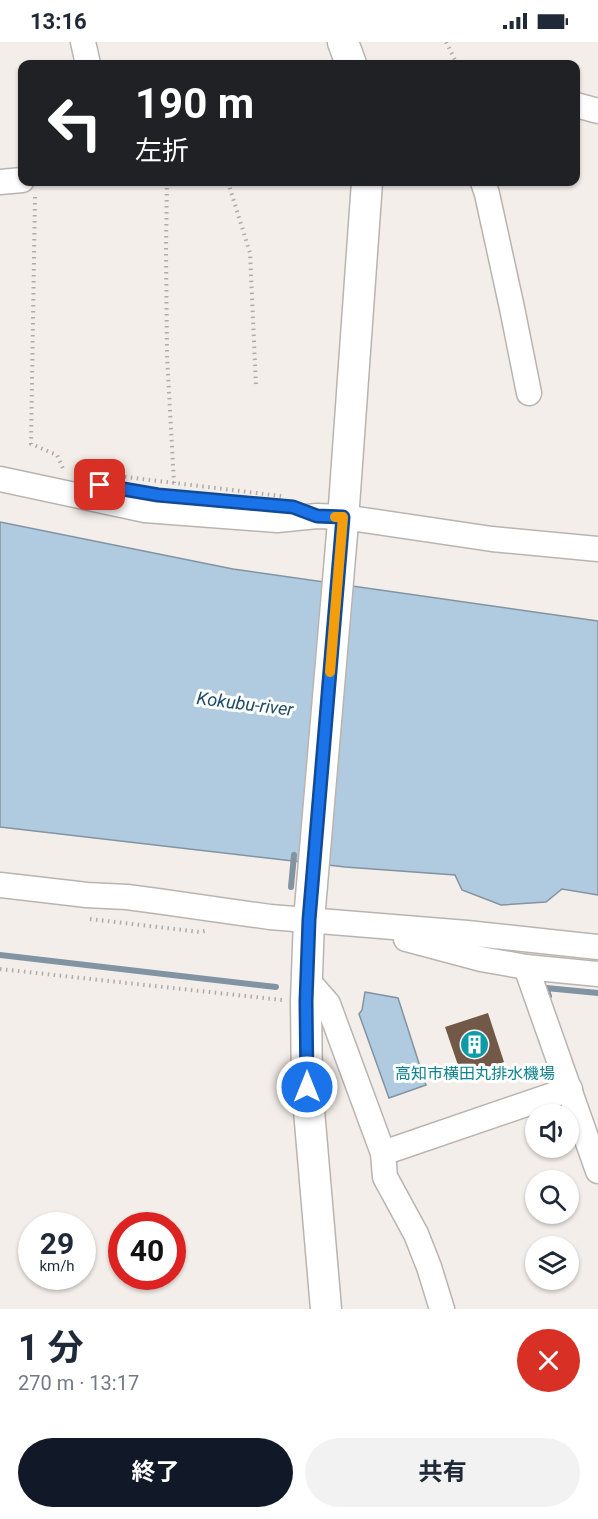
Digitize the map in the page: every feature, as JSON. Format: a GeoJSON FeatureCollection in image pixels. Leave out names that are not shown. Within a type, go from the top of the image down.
{"type":"FeatureCollection","features":[{"type":"Feature","properties":{"kind":"street"},"geometry":{"type":"LineString","coordinates":[[83,42],[87,60]]}},
{"type":"Feature","properties":{"kind":"street"},"geometry":{"type":"LineString","coordinates":[[343,42],[350,60]]}},
{"type":"Feature","properties":{"kind":"street"},"geometry":{"type":"LineString","coordinates":[[580,106],[598,111]]}},
{"type":"Feature","properties":{"kind":"street"},"geometry":{"type":"LineString","coordinates":[[0,182],[18,185]]}},
{"type":"Feature","properties":{"kind":"street"},"geometry":{"type":"LineString","coordinates":[[326,1309],[307,1087],[307,980],[334,522],[368,186]]}},
{"type":"Feature","properties":{"kind":"street"},"geometry":{"type":"LineString","coordinates":[[485,186],[529,393]]}},
{"type":"Feature","properties":{"kind":"street"},"geometry":{"type":"LineString","coordinates":[[7,473],[73,479],[158,495],[293,507],[334,522]]}},
{"type":"Feature","properties":{"kind":"street"},"geometry":{"type":"LineString","coordinates":[[7,473],[145,510],[437,530],[492,539],[598,549]]}},
{"type":"Feature","properties":{"kind":"street"},"geometry":{"type":"LineString","coordinates":[[437,530],[534,529],[598,535]]}},
{"type":"Feature","properties":{"kind":"street"},"geometry":{"type":"LineString","coordinates":[[0,885],[127,897],[270,917],[310,911],[376,926],[598,947]]}},
{"type":"Feature","properties":{"kind":"street"},"geometry":{"type":"LineString","coordinates":[[376,926],[405,939],[481,959],[526,967],[598,974]]}},
{"type":"Feature","properties":{"kind":"street"},"geometry":{"type":"LineString","coordinates":[[526,967],[598,1171]]}},
{"type":"Feature","properties":{"kind":"street"},"geometry":{"type":"LineString","coordinates":[[307,980],[328,1004],[382,1153],[386,1177],[416,1234],[442,1309]]}},
{"type":"Feature","properties":{"kind":"street"},"geometry":{"type":"LineString","coordinates":[[382,1153],[570,1089]]}},
{"type":"Feature","properties":{"kind":"path"},"geometry":{"type":"LineString","coordinates":[[446,42],[455,60]]}},
{"type":"Feature","properties":{"kind":"path"},"geometry":{"type":"LineString","coordinates":[[167,186],[167,355],[174,483]]}},
{"type":"Feature","properties":{"kind":"path"},"geometry":{"type":"LineString","coordinates":[[229,186],[250,253],[256,386]]}},
{"type":"Feature","properties":{"kind":"path"},"geometry":{"type":"LineString","coordinates":[[29,187],[31,444],[57,455],[73,479],[118,476],[281,496]]}},
{"type":"Feature","properties":{"kind":"path"},"geometry":{"type":"LineString","coordinates":[[0,969],[284,1000]]}},
{"type":"Feature","properties":{"kind":"water","name":"Kokubu-river"},"geometry":{"type":"Polygon","coordinates":[[[0,522],[233,569],[598,621],[598,895],[562,889],[546,902],[501,905],[462,890],[455,875],[345,867],[0,827],[0,522]]]}},
{"type":"Feature","properties":{"kind":"water"},"geometry":{"type":"Polygon","coordinates":[[[365,992],[398,998],[426,1085],[389,1098],[359,1014],[362,1010],[365,992]]]}},
{"type":"Feature","properties":{"kind":"building","name":"高知市横田丸排水機場"},"geometry":{"type":"Polygon","coordinates":[[[488,1013],[504,1062],[462,1077],[445,1027],[488,1013]]]}},
{"type":"Feature","properties":{"kind":"waterway"},"geometry":{"type":"LineString","coordinates":[[291,887],[294,855]]}},
{"type":"Feature","properties":{"kind":"waterway"},"geometry":{"type":"LineString","coordinates":[[0,955],[276,987]]}},
{"type":"Feature","properties":{"kind":"waterway"},"geometry":{"type":"LineString","coordinates":[[549,996],[546,988],[598,993]]}},
{"type":"Feature","properties":{"kind":"slow traffic"},"geometry":{"type":"LineString","coordinates":[[330,672],[343,517],[335,517]]}},
{"type":"Feature","properties":{"kind":"place","name":"高知市横田丸排水機場"},"geometry":{"type":"Point","coordinates":[475,1045]}},
{"type":"Feature","properties":{"kind":"route"},"geometry":{"type":"LineString","coordinates":[[100,485],[158,495],[293,507],[317,516],[343,517],[309,920],[306,1001],[307,1087]]}}]}
